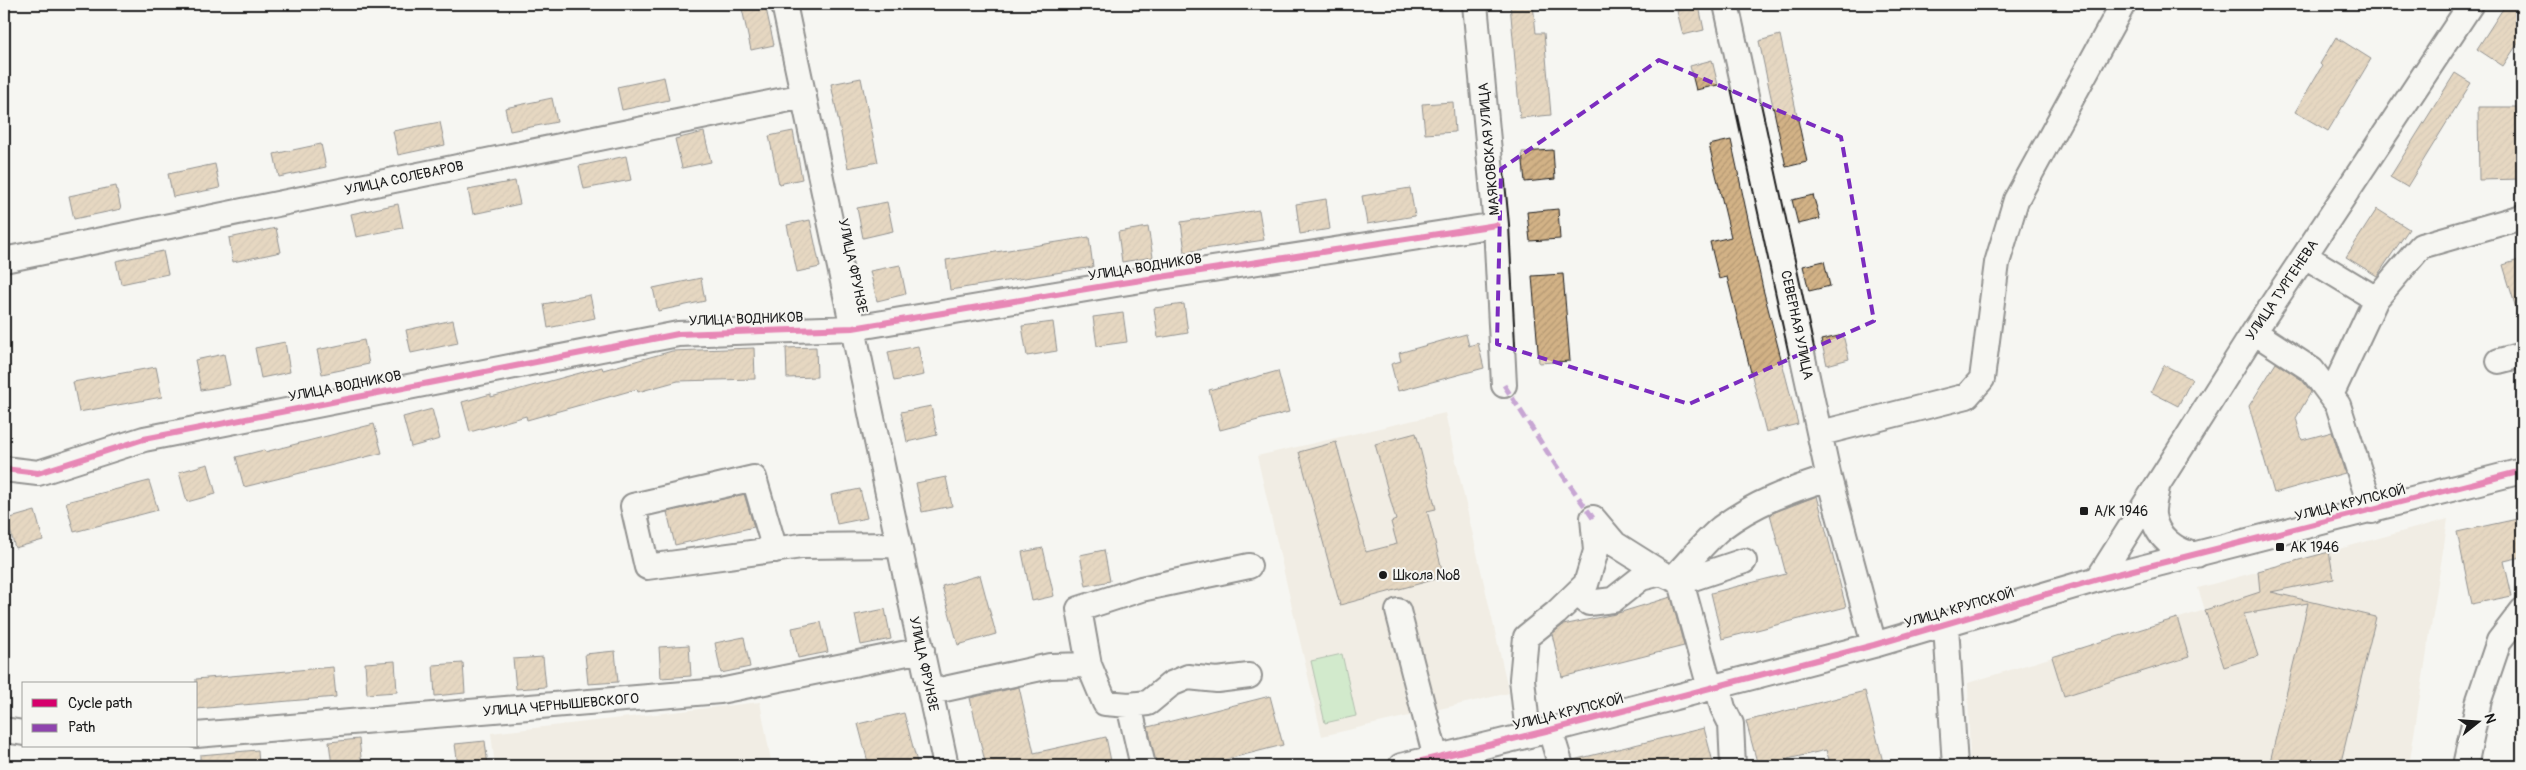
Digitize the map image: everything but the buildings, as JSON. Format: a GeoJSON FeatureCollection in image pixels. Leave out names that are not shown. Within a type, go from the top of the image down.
{"type":"FeatureCollection","features":[{"type":"Feature","properties":{"kind":"street","name":"УЛИЦА ФРУНЗЕ"},"geometry":{"type":"LineString","coordinates":[[784,4],[854,328],[897,545],[922,650],[946,766]]}},
{"type":"Feature","properties":{"kind":"street","name":"МАЯКОВСКАЯ УЛИЦА"},"geometry":{"type":"LineString","coordinates":[[1475,4],[1496,225],[1504,385]]}},
{"type":"Feature","properties":{"kind":"street","name":"СЕВЕРНАЯ УЛИЦА"},"geometry":{"type":"LineString","coordinates":[[1726,4],[1821,433],[1829,478],[1874,645]]}},
{"type":"Feature","properties":{"kind":"street"},"geometry":{"type":"LineString","coordinates":[[1821,433],[1941,404],[1967,396],[1978,387],[1982,379],[1997,263],[2016,200],[2123,4]]}},
{"type":"Feature","properties":{"kind":"street","name":"УЛИЦА ТУРГЕНЕВА"},"geometry":{"type":"LineString","coordinates":[[2098,579],[2254,332],[2471,4]]}},
{"type":"Feature","properties":{"kind":"street","name":"УЛИЦА СОЛЕВАРОВ"},"geometry":{"type":"LineString","coordinates":[[4,260],[804,96]]}},
{"type":"Feature","properties":{"kind":"street"},"geometry":{"type":"LineString","coordinates":[[2331,396],[2376,299],[2421,246],[2522,217]]}},
{"type":"Feature","properties":{"kind":"street","name":"УЛИЦА ВОДНИКОВ"},"geometry":{"type":"LineString","coordinates":[[4,469],[38,473],[144,439],[678,334],[854,328],[1116,284],[1496,225]]}},
{"type":"Feature","properties":{"kind":"street"},"geometry":{"type":"LineString","coordinates":[[2305,256],[2376,299]]}},
{"type":"Feature","properties":{"kind":"street"},"geometry":{"type":"LineString","coordinates":[[2254,332],[2312,370],[2338,405],[2372,511]]}},
{"type":"Feature","properties":{"kind":"street"},"geometry":{"type":"LineString","coordinates":[[2499,361],[2522,355]]}},
{"type":"Feature","properties":{"kind":"street","name":"УЛИЦА КРУПСКОЙ"},"geometry":{"type":"LineString","coordinates":[[1402,766],[1437,762],[1539,733],[1946,626],[2098,579],[2372,511],[2522,471]]}},
{"type":"Feature","properties":{"kind":"street"},"geometry":{"type":"LineString","coordinates":[[775,550],[754,478],[633,506],[647,568],[775,550],[802,546],[897,545]]}},
{"type":"Feature","properties":{"kind":"street"},"geometry":{"type":"LineString","coordinates":[[1672,578],[1721,529],[1748,510],[1786,491],[1829,478]]}},
{"type":"Feature","properties":{"kind":"street"},"geometry":{"type":"LineString","coordinates":[[2158,483],[2153,515],[2163,538],[2184,553],[2197,555]]}},
{"type":"Feature","properties":{"kind":"street"},"geometry":{"type":"LineString","coordinates":[[1560,766],[1539,733],[1522,679],[1526,637],[1586,584],[1596,551],[1594,518],[1615,544],[1672,578],[1714,687],[1731,724],[1733,766]]}},
{"type":"Feature","properties":{"kind":"street"},"geometry":{"type":"LineString","coordinates":[[1576,594],[1589,603],[1613,600],[1641,578],[1672,578],[1744,561]]}},
{"type":"Feature","properties":{"kind":"street"},"geometry":{"type":"LineString","coordinates":[[1249,566],[1141,589],[1079,609],[1089,666],[1105,704],[1129,705],[1148,703],[1171,684],[1188,677],[1217,680],[1249,676]]}},
{"type":"Feature","properties":{"kind":"street"},"geometry":{"type":"LineString","coordinates":[[1398,611],[1437,762]]}},
{"type":"Feature","properties":{"kind":"street"},"geometry":{"type":"LineString","coordinates":[[2465,766],[2479,700],[2499,641],[2522,611]]}},
{"type":"Feature","properties":{"kind":"street"},"geometry":{"type":"LineString","coordinates":[[2499,641],[2522,622]]}},
{"type":"Feature","properties":{"kind":"street"},"geometry":{"type":"LineString","coordinates":[[1946,626],[1955,766]]}},
{"type":"Feature","properties":{"kind":"street","name":"УЛИЦА ЧЕРНЫШЕВСКОГО"},"geometry":{"type":"LineString","coordinates":[[198,735],[720,691],[922,650]]}},
{"type":"Feature","properties":{"kind":"street"},"geometry":{"type":"LineString","coordinates":[[931,692],[1050,666],[1089,666]]}},
{"type":"Feature","properties":{"kind":"street"},"geometry":{"type":"LineString","coordinates":[[1129,705],[1143,766]]}},
{"type":"Feature","properties":{"kind":"street"},"geometry":{"type":"LineString","coordinates":[[4,730],[22,733]]}},
{"type":"Feature","properties":{"kind":"highlighted area"},"geometry":{"type":"Polygon","coordinates":[[[1659,60],[1841,137],[1874,321],[1689,404],[1497,344],[1501,169],[1659,60]]]}},
{"type":"Feature","properties":{"kind":"shaded area","name":"Школа №8"},"geometry":{"type":"Polygon","coordinates":[[[1445,413],[1509,693],[1322,736],[1257,456],[1445,413]]]}},
{"type":"Feature","properties":{"kind":"shaded area"},"geometry":{"type":"Polygon","coordinates":[[[2448,519],[2409,766],[1970,766],[1968,683],[2205,610],[2198,588],[2448,519]]]}},
{"type":"Feature","properties":{"kind":"shaded area"},"geometry":{"type":"Polygon","coordinates":[[[760,702],[772,766],[495,766],[491,733],[760,702]]]}},
{"type":"Feature","properties":{"kind":"green space"},"geometry":{"type":"Polygon","coordinates":[[[1342,654],[1356,716],[1325,723],[1311,661],[1342,654]]]}},
{"type":"Feature","properties":{"kind":"marked path"},"geometry":{"type":"LineString","coordinates":[[1504,385],[1555,464],[1593,518]]}},
{"type":"Feature","properties":{"kind":"cycle path"},"geometry":{"type":"LineString","coordinates":[[4,469],[38,473],[144,439],[678,334],[853,328],[1116,284],[1496,225]]}},
{"type":"Feature","properties":{"kind":"cycle path"},"geometry":{"type":"LineString","coordinates":[[1401,766],[1550,730],[1874,645],[2098,579],[2522,471]]}},
{"type":"Feature","properties":{"kind":"place","name":"А/К 1946"},"geometry":{"type":"Point","coordinates":[2084,511]}},
{"type":"Feature","properties":{"kind":"place","name":"АК 1946"},"geometry":{"type":"Point","coordinates":[2280,547]}},
{"type":"Feature","properties":{"kind":"place","name":"Школа №8"},"geometry":{"type":"Point","coordinates":[1383,575]}}]}
